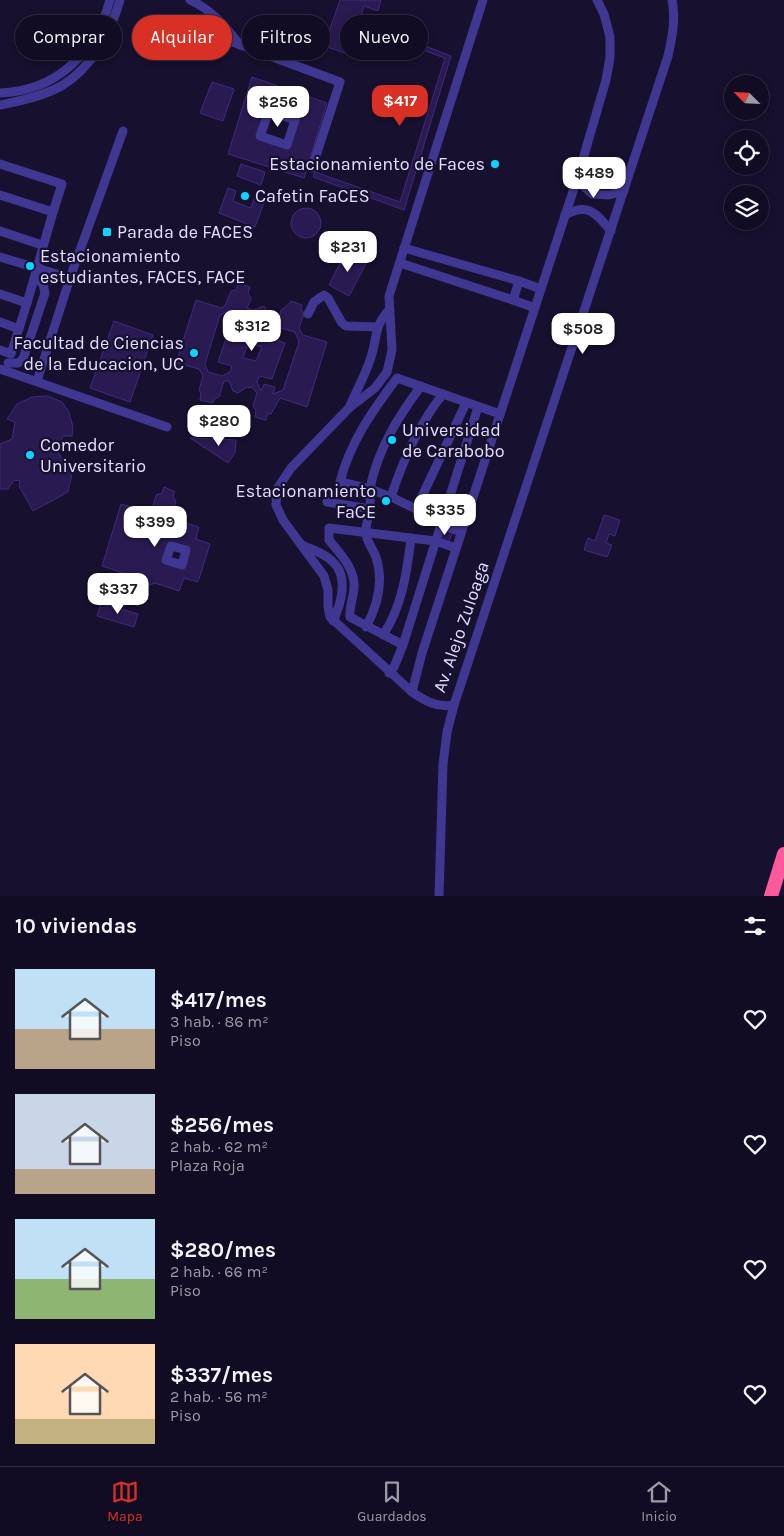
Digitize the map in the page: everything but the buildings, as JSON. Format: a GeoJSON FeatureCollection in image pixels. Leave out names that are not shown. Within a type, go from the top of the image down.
{"type":"FeatureCollection","features":[{"type":"Feature","properties":{"kind":"highway"},"geometry":{"type":"LineString","coordinates":[[771,896],[784,854]]}},
{"type":"Feature","properties":{"kind":"street"},"geometry":{"type":"LineString","coordinates":[[0,93],[28,88],[51,81],[68,69],[96,37],[105,18],[110,0]]}},
{"type":"Feature","properties":{"kind":"street"},"geometry":{"type":"LineString","coordinates":[[0,105],[25,100],[62,85],[81,70],[97,51],[109,30],[120,0]]}},
{"type":"Feature","properties":{"kind":"street"},"geometry":{"type":"LineString","coordinates":[[412,692],[333,621],[328,612],[328,590],[324,576],[283,520],[276,505],[278,489],[290,468],[349,408],[375,388],[387,372],[392,350],[389,296],[483,0]]}},
{"type":"Feature","properties":{"kind":"street","name":"Av. Alejo Zuloaga"},"geometry":{"type":"LineString","coordinates":[[597,0],[604,14],[610,37],[610,58],[606,80],[578,176],[422,653],[412,692],[426,702],[446,706],[454,705],[668,56],[673,34],[674,9],[672,0]]}},
{"type":"Feature","properties":{"kind":"street"},"geometry":{"type":"LineString","coordinates":[[198,1],[222,22],[240,45]]}},
{"type":"Feature","properties":{"kind":"street"},"geometry":{"type":"LineString","coordinates":[[232,42],[340,82],[312,168]]}},
{"type":"Feature","properties":{"kind":"street"},"geometry":{"type":"LineString","coordinates":[[37,381],[70,278],[124,131]]}},
{"type":"Feature","properties":{"kind":"street"},"geometry":{"type":"LineString","coordinates":[[0,164],[62,184],[52,212],[19,329],[6,364]]}},
{"type":"Feature","properties":{"kind":"street"},"geometry":{"type":"LineString","coordinates":[[578,176],[583,186],[592,194],[608,195],[624,191]]}},
{"type":"Feature","properties":{"kind":"street"},"geometry":{"type":"LineString","coordinates":[[0,195],[52,212]]}},
{"type":"Feature","properties":{"kind":"street"},"geometry":{"type":"LineString","coordinates":[[565,215],[575,210],[587,209],[597,215],[611,231]]}},
{"type":"Feature","properties":{"kind":"street"},"geometry":{"type":"LineString","coordinates":[[0,231],[42,246]]}},
{"type":"Feature","properties":{"kind":"street"},"geometry":{"type":"LineString","coordinates":[[404,248],[541,289]]}},
{"type":"Feature","properties":{"kind":"street"},"geometry":{"type":"LineString","coordinates":[[0,257],[36,273],[70,278]]}},
{"type":"Feature","properties":{"kind":"street"},"geometry":{"type":"LineString","coordinates":[[400,262],[535,308]]}},
{"type":"Feature","properties":{"kind":"street"},"geometry":{"type":"LineString","coordinates":[[6,364],[18,363],[23,359],[45,293],[43,284],[36,273]]}},
{"type":"Feature","properties":{"kind":"street"},"geometry":{"type":"LineString","coordinates":[[513,300],[519,281]]}},
{"type":"Feature","properties":{"kind":"street"},"geometry":{"type":"LineString","coordinates":[[0,294],[27,303]]}},
{"type":"Feature","properties":{"kind":"street"},"geometry":{"type":"LineString","coordinates":[[308,314],[314,302],[324,295],[328,298],[342,323],[346,326],[377,327]]}},
{"type":"Feature","properties":{"kind":"street"},"geometry":{"type":"LineString","coordinates":[[349,408],[371,357],[377,327],[389,310]]}},
{"type":"Feature","properties":{"kind":"street"},"geometry":{"type":"LineString","coordinates":[[0,322],[19,329]]}},
{"type":"Feature","properties":{"kind":"street"},"geometry":{"type":"LineString","coordinates":[[0,350],[6,364],[37,381],[167,426]]}},
{"type":"Feature","properties":{"kind":"street"},"geometry":{"type":"LineString","coordinates":[[461,532],[440,524],[416,509],[391,497],[340,482],[352,446],[370,415],[397,378],[500,414]]}},
{"type":"Feature","properties":{"kind":"street"},"geometry":{"type":"LineString","coordinates":[[366,627],[374,610],[380,585],[377,562],[366,531],[370,509],[370,490],[378,462],[392,428],[421,386]]}},
{"type":"Feature","properties":{"kind":"street"},"geometry":{"type":"LineString","coordinates":[[391,497],[410,446],[431,409],[443,394]]}},
{"type":"Feature","properties":{"kind":"street"},"geometry":{"type":"LineString","coordinates":[[416,509],[466,403]]}},
{"type":"Feature","properties":{"kind":"street"},"geometry":{"type":"LineString","coordinates":[[389,672],[394,667],[402,646],[478,407]]}},
{"type":"Feature","properties":{"kind":"street"},"geometry":{"type":"LineString","coordinates":[[327,502],[370,509]]}},
{"type":"Feature","properties":{"kind":"street"},"geometry":{"type":"LineString","coordinates":[[402,646],[350,617],[351,599],[354,589],[352,573],[346,560],[329,540],[329,528],[366,531],[435,541],[456,548]]}},
{"type":"Feature","properties":{"kind":"street"},"geometry":{"type":"LineString","coordinates":[[383,635],[392,618],[402,590],[411,538]]}},
{"type":"Feature","properties":{"kind":"street"},"geometry":{"type":"LineString","coordinates":[[301,545],[324,555],[334,563],[339,572],[343,592],[340,607],[333,621]]}},
{"type":"Feature","properties":{"kind":"street"},"geometry":{"type":"LineString","coordinates":[[439,896],[443,764],[447,732],[454,705]]}},
{"type":"Feature","properties":{"kind":"place","name":"Estacionamiento de Faces"},"geometry":{"type":"Point","coordinates":[495,164]}},
{"type":"Feature","properties":{"kind":"place","name":"Cafetin FaCES"},"geometry":{"type":"Point","coordinates":[245,196]}},
{"type":"Feature","properties":{"kind":"place","name":"Parada de FACES"},"geometry":{"type":"Point","coordinates":[107,232]}},
{"type":"Feature","properties":{"kind":"place","name":"Estacionamiento estudiantes, FACES, FACE"},"geometry":{"type":"Point","coordinates":[30,266]}},
{"type":"Feature","properties":{"kind":"place","name":"Facultad de Ciencias de la Educacion, UC"},"geometry":{"type":"Point","coordinates":[194,353]}},
{"type":"Feature","properties":{"kind":"place","name":"Universidad de Carabobo"},"geometry":{"type":"Point","coordinates":[392,440]}},
{"type":"Feature","properties":{"kind":"place","name":"Comedor Universitario"},"geometry":{"type":"Point","coordinates":[30,455]}},
{"type":"Feature","properties":{"kind":"place","name":"Estacionamiento FaCE"},"geometry":{"type":"Point","coordinates":[386,501]}}]}
